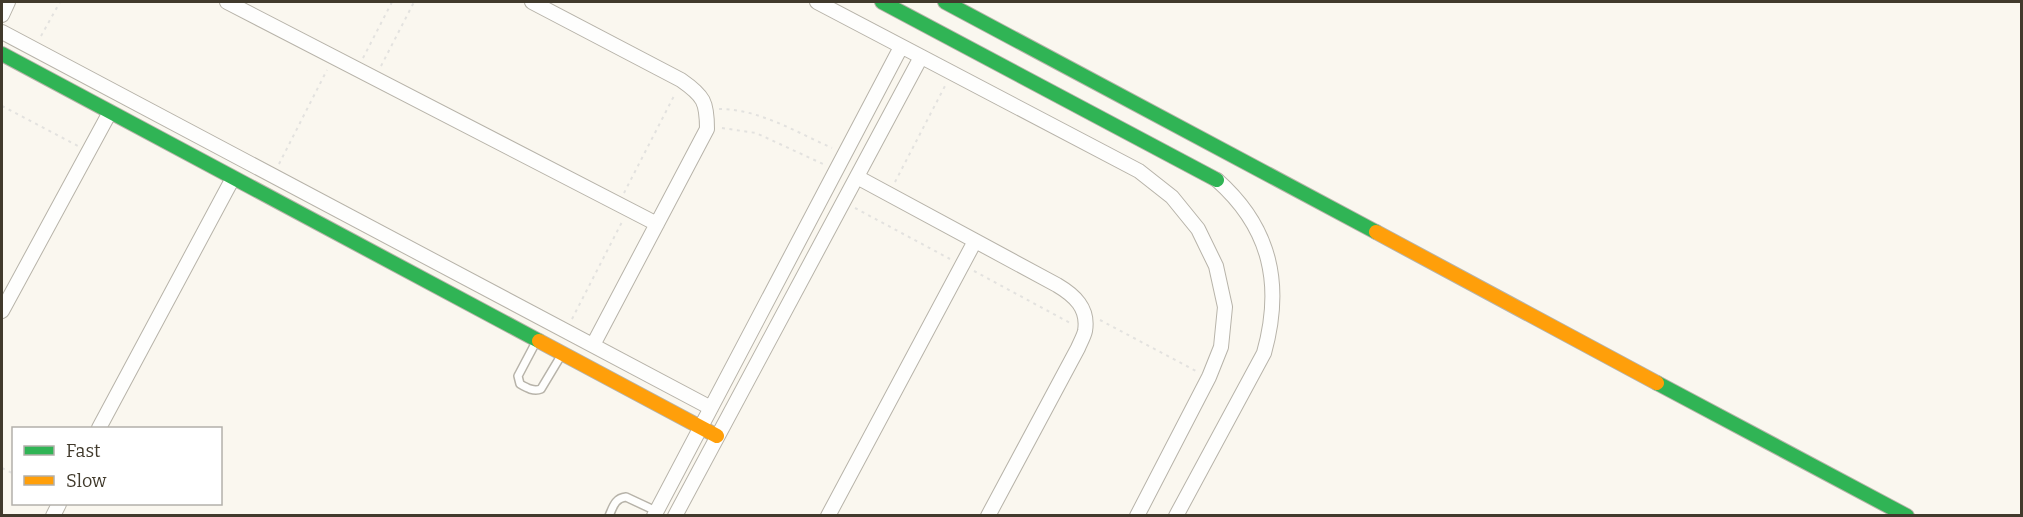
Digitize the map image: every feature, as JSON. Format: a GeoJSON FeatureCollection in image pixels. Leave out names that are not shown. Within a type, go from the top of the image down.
{"type":"FeatureCollection","features":[{"type":"Feature","properties":{"kind":"street"},"geometry":{"type":"LineString","coordinates":[[2,15],[8,2]]}},
{"type":"Feature","properties":{"kind":"street"},"geometry":{"type":"LineString","coordinates":[[227,2],[657,224]]}},
{"type":"Feature","properties":{"kind":"street"},"geometry":{"type":"LineString","coordinates":[[532,2],[681,80],[698,92],[707,109],[707,129],[593,345]]}},
{"type":"Feature","properties":{"kind":"street"},"geometry":{"type":"LineString","coordinates":[[817,2],[1139,171],[1172,197],[1198,229],[1216,266],[1225,307],[1221,347],[1209,377],[1137,516]]}},
{"type":"Feature","properties":{"kind":"street"},"geometry":{"type":"LineString","coordinates":[[882,2],[1216,180],[1244,208],[1263,242],[1272,273],[1274,289],[1271,329],[1264,353],[1176,516]]}},
{"type":"Feature","properties":{"kind":"street"},"geometry":{"type":"LineString","coordinates":[[945,2],[1907,516]]}},
{"type":"Feature","properties":{"kind":"street"},"geometry":{"type":"LineString","coordinates":[[2,32],[711,408]]}},
{"type":"Feature","properties":{"kind":"street"},"geometry":{"type":"LineString","coordinates":[[655,514],[902,47]]}},
{"type":"Feature","properties":{"kind":"street"},"geometry":{"type":"LineString","coordinates":[[2,54],[717,436]]}},
{"type":"Feature","properties":{"kind":"street"},"geometry":{"type":"LineString","coordinates":[[675,516],[921,57]]}},
{"type":"Feature","properties":{"kind":"street"},"geometry":{"type":"LineString","coordinates":[[2,311],[110,112]]}},
{"type":"Feature","properties":{"kind":"street"},"geometry":{"type":"LineString","coordinates":[[856,177],[1074,295],[1083,311],[1085,330],[1078,348],[988,516]]}},
{"type":"Feature","properties":{"kind":"street"},"geometry":{"type":"LineString","coordinates":[[100,427],[233,178]]}},
{"type":"Feature","properties":{"kind":"street"},"geometry":{"type":"LineString","coordinates":[[828,516],[975,241]]}},
{"type":"Feature","properties":{"kind":"lane"},"geometry":{"type":"LineString","coordinates":[[537,340],[518,376],[518,380],[524,386],[535,390],[541,389],[562,354]]}},
{"type":"Feature","properties":{"kind":"lane"},"geometry":{"type":"LineString","coordinates":[[609,516],[618,500],[626,497],[655,514]]}},
{"type":"Feature","properties":{"kind":"path"},"geometry":{"type":"LineString","coordinates":[[34,50],[60,2]]}},
{"type":"Feature","properties":{"kind":"path"},"geometry":{"type":"LineString","coordinates":[[357,69],[392,2]]}},
{"type":"Feature","properties":{"kind":"path"},"geometry":{"type":"LineString","coordinates":[[374,78],[414,2]]}},
{"type":"Feature","properties":{"kind":"path"},"geometry":{"type":"LineString","coordinates":[[273,176],[334,57]]}},
{"type":"Feature","properties":{"kind":"path"},"geometry":{"type":"LineString","coordinates":[[889,194],[952,73]]}},
{"type":"Feature","properties":{"kind":"path"},"geometry":{"type":"LineString","coordinates":[[566,331],[681,80]]}},
{"type":"Feature","properties":{"kind":"path"},"geometry":{"type":"LineString","coordinates":[[2,106],[88,151]]}},
{"type":"Feature","properties":{"kind":"path"},"geometry":{"type":"LineString","coordinates":[[707,109],[726,109],[762,117],[845,154]]}},
{"type":"Feature","properties":{"kind":"path"},"geometry":{"type":"LineString","coordinates":[[707,129],[740,129],[756,133],[836,170]]}},
{"type":"Feature","properties":{"kind":"path"},"geometry":{"type":"LineString","coordinates":[[1083,311],[1209,377]]}},
{"type":"Feature","properties":{"kind":"traffic: fast"},"geometry":{"type":"LineString","coordinates":[[882,2],[1217,180]]}},
{"type":"Feature","properties":{"kind":"traffic: fast"},"geometry":{"type":"LineString","coordinates":[[945,2],[1376,232]]}},
{"type":"Feature","properties":{"kind":"traffic: fast"},"geometry":{"type":"LineString","coordinates":[[2,54],[539,341]]}},
{"type":"Feature","properties":{"kind":"traffic: fast"},"geometry":{"type":"LineString","coordinates":[[1657,383],[1907,516]]}},
{"type":"Feature","properties":{"kind":"traffic: slow"},"geometry":{"type":"LineString","coordinates":[[1376,232],[1657,383]]}},
{"type":"Feature","properties":{"kind":"traffic: slow"},"geometry":{"type":"LineString","coordinates":[[539,341],[717,436]]}}]}
